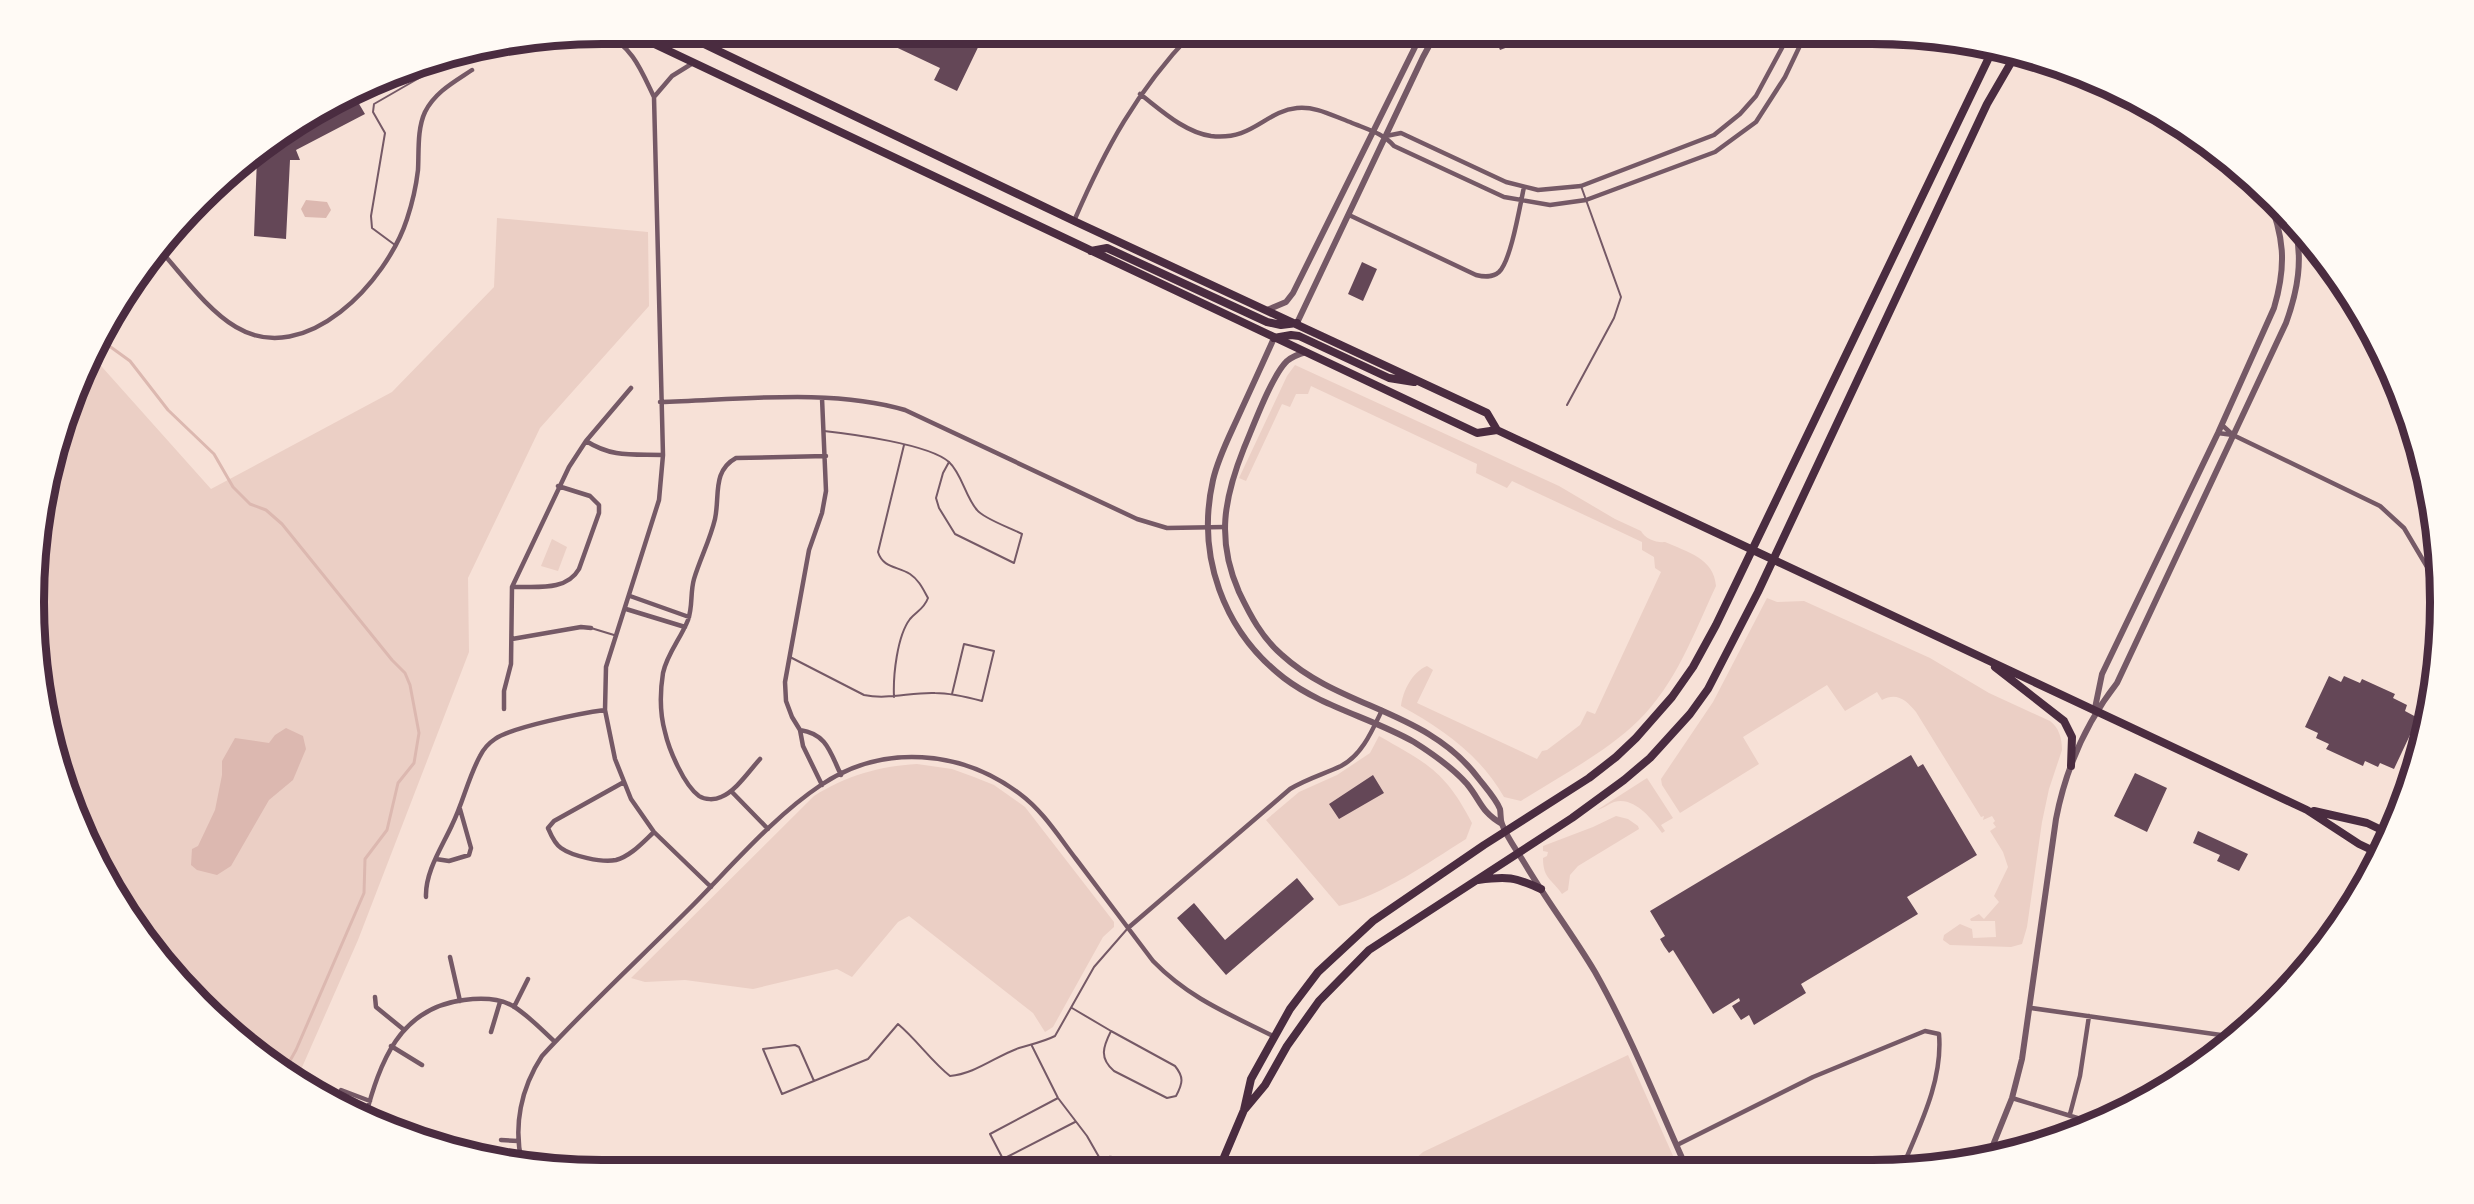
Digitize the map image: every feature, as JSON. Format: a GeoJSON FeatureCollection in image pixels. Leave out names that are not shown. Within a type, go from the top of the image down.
{"type":"FeatureCollection","features":[{"type":"Feature","properties":{"kind":"highway"},"geometry":{"type":"LineString","coordinates":[[654,44],[1477,434],[1497,430]]}},
{"type":"Feature","properties":{"kind":"highway"},"geometry":{"type":"LineString","coordinates":[[704,44],[1487,413],[1497,430],[2307,810],[2372,850]]}},
{"type":"Feature","properties":{"kind":"highway"},"geometry":{"type":"LineString","coordinates":[[1223,1160],[1244,1110],[1251,1079],[1273,1036],[1318,972],[1373,921],[1504,827],[1589,778],[1616,757],[1672,697],[1703,649],[1990,56]]}},
{"type":"Feature","properties":{"kind":"highway"},"geometry":{"type":"LineString","coordinates":[[1244,1110],[1265,1085],[1307,1017],[1343,974],[1374,946],[1624,780],[1672,735],[1708,688],[1774,560],[1987,104],[2012,62]]}},
{"type":"Feature","properties":{"kind":"highway"},"geometry":{"type":"LineString","coordinates":[[1090,251],[1107,248],[1267,322],[1281,325],[1297,323]]}},
{"type":"Feature","properties":{"kind":"highway"},"geometry":{"type":"LineString","coordinates":[[1274,338],[1299,336],[1389,378],[1425,384]]}},
{"type":"Feature","properties":{"kind":"highway"},"geometry":{"type":"LineString","coordinates":[[1982,657],[2064,721],[2072,737],[2070,766]]}},
{"type":"Feature","properties":{"kind":"highway"},"geometry":{"type":"LineString","coordinates":[[2307,810],[2367,823],[2382,830]]}},
{"type":"Feature","properties":{"kind":"highway"},"geometry":{"type":"LineString","coordinates":[[1474,881],[1504,876],[1516,878],[1542,889]]}},
{"type":"Feature","properties":{"kind":"street"},"geometry":{"type":"LineString","coordinates":[[623,44],[635,58],[654,97],[663,455],[659,500],[606,667],[605,710],[613,751],[631,799],[654,832],[711,887]]}},
{"type":"Feature","properties":{"kind":"street"},"geometry":{"type":"LineString","coordinates":[[1074,220],[1106,150],[1140,94],[1183,44]]}},
{"type":"Feature","properties":{"kind":"street"},"geometry":{"type":"LineString","coordinates":[[1267,310],[1286,302],[1293,293],[1416,44]]}},
{"type":"Feature","properties":{"kind":"street"},"geometry":{"type":"LineString","coordinates":[[1297,323],[1431,44]]}},
{"type":"Feature","properties":{"kind":"street"},"geometry":{"type":"LineString","coordinates":[[1140,94],[1191,130],[1211,136],[1241,134],[1277,114],[1296,108],[1324,112],[1386,136],[1401,133],[1499,178],[1524,187],[1552,190],[1581,186],[1714,135],[1740,114],[1756,96],[1784,44]]}},
{"type":"Feature","properties":{"kind":"street"},"geometry":{"type":"LineString","coordinates":[[1386,136],[1394,146],[1504,197],[1550,205],[1587,200],[1715,152],[1756,122],[1785,77],[1801,44]]}},
{"type":"Feature","properties":{"kind":"street"},"geometry":{"type":"LineString","coordinates":[[654,97],[672,76],[693,63]]}},
{"type":"Feature","properties":{"kind":"street"},"geometry":{"type":"LineString","coordinates":[[165,255],[224,319],[249,333],[279,337],[309,332],[328,321],[372,281],[396,246],[414,196],[423,115],[440,91],[472,70]]}},
{"type":"Feature","properties":{"kind":"street"},"geometry":{"type":"LineString","coordinates":[[1349,214],[1484,277],[1498,273],[1507,258],[1524,187]]}},
{"type":"Feature","properties":{"kind":"street"},"geometry":{"type":"LineString","coordinates":[[1992,1147],[2013,1098],[2022,1059],[2056,819],[2070,766],[2095,710],[2102,674],[2218,434],[2268,324],[2280,289],[2283,256],[2282,240],[2274,214]]}},
{"type":"Feature","properties":{"kind":"street"},"geometry":{"type":"LineString","coordinates":[[2095,710],[2117,682],[2286,323],[2298,285],[2300,254],[2298,241]]}},
{"type":"Feature","properties":{"kind":"street"},"geometry":{"type":"LineString","coordinates":[[1274,338],[1218,462],[1211,489],[1207,527],[1212,567],[1220,596],[1236,625],[1257,653],[1284,678],[1300,688],[1412,741],[1447,764],[1469,787],[1488,816],[1504,827]]}},
{"type":"Feature","properties":{"kind":"street"},"geometry":{"type":"LineString","coordinates":[[1305,352],[1294,356],[1280,369],[1249,435],[1228,492],[1225,527],[1235,583],[1252,618],[1267,640],[1282,656],[1305,674],[1420,727],[1466,763],[1499,808],[1504,827],[1518,852],[1575,940],[1612,1004],[1683,1160]]}},
{"type":"Feature","properties":{"kind":"street"},"geometry":{"type":"LineString","coordinates":[[504,709],[504,692],[511,664],[512,587],[558,486],[586,441],[631,388]]}},
{"type":"Feature","properties":{"kind":"street"},"geometry":{"type":"LineString","coordinates":[[660,402],[822,398],[864,401],[905,410],[1144,522],[1167,528],[1225,527]]}},
{"type":"Feature","properties":{"kind":"street"},"geometry":{"type":"LineString","coordinates":[[822,398],[826,491],[822,513],[809,550],[784,682],[786,701],[800,730],[803,746],[822,785]]}},
{"type":"Feature","properties":{"kind":"street"},"geometry":{"type":"LineString","coordinates":[[2222,425],[2234,435],[2380,506],[2404,528],[2429,570]]}},
{"type":"Feature","properties":{"kind":"street"},"geometry":{"type":"LineString","coordinates":[[2218,434],[2234,435]]}},
{"type":"Feature","properties":{"kind":"street"},"geometry":{"type":"LineString","coordinates":[[586,441],[602,451],[617,454],[663,455]]}},
{"type":"Feature","properties":{"kind":"street"},"geometry":{"type":"LineString","coordinates":[[760,759],[731,791],[721,797],[708,800],[699,796],[672,755],[664,731],[661,702],[663,672],[693,605],[694,580],[714,519],[721,471],[727,463],[736,458],[825,456]]}},
{"type":"Feature","properties":{"kind":"street"},"geometry":{"type":"LineString","coordinates":[[512,587],[558,585],[574,577],[579,569],[599,513],[599,505],[590,496],[558,486]]}},
{"type":"Feature","properties":{"kind":"street"},"geometry":{"type":"LineString","coordinates":[[630,596],[689,617]]}},
{"type":"Feature","properties":{"kind":"street"},"geometry":{"type":"LineString","coordinates":[[626,609],[685,627]]}},
{"type":"Feature","properties":{"kind":"street"},"geometry":{"type":"LineString","coordinates":[[512,639],[581,627],[591,628]]}},
{"type":"Feature","properties":{"kind":"street"},"geometry":{"type":"LineString","coordinates":[[426,897],[428,882],[436,859],[460,808],[480,757],[496,738],[580,713],[605,710]]}},
{"type":"Feature","properties":{"kind":"street"},"geometry":{"type":"LineString","coordinates":[[1128,928],[1290,789],[1305,779],[1342,765],[1354,757],[1382,710]]}},
{"type":"Feature","properties":{"kind":"street"},"geometry":{"type":"LineString","coordinates":[[800,730],[811,732],[824,740],[841,775]]}},
{"type":"Feature","properties":{"kind":"street"},"geometry":{"type":"LineString","coordinates":[[520,1155],[518,1141],[519,1115],[527,1083],[542,1056],[768,829],[822,785],[859,766],[881,760],[921,756],[940,758],[985,773],[1021,795],[1037,809],[1153,961],[1185,991],[1273,1036]]}},
{"type":"Feature","properties":{"kind":"street"},"geometry":{"type":"LineString","coordinates":[[624,782],[554,821],[548,828],[553,839],[561,848],[591,859],[618,860],[633,851],[654,832]]}},
{"type":"Feature","properties":{"kind":"street"},"geometry":{"type":"LineString","coordinates":[[731,791],[768,829]]}},
{"type":"Feature","properties":{"kind":"street"},"geometry":{"type":"LineString","coordinates":[[436,859],[449,861],[469,855],[471,848],[460,808]]}},
{"type":"Feature","properties":{"kind":"street"},"geometry":{"type":"LineString","coordinates":[[450,957],[459,1000]]}},
{"type":"Feature","properties":{"kind":"street"},"geometry":{"type":"LineString","coordinates":[[514,1007],[528,980]]}},
{"type":"Feature","properties":{"kind":"street"},"geometry":{"type":"LineString","coordinates":[[375,997],[376,1007],[403,1029]]}},
{"type":"Feature","properties":{"kind":"street"},"geometry":{"type":"LineString","coordinates":[[368,1109],[376,1079],[391,1046],[403,1029],[429,1010],[459,1000],[500,1002],[514,1007],[555,1042]]}},
{"type":"Feature","properties":{"kind":"street"},"geometry":{"type":"LineString","coordinates":[[491,1032],[500,1002]]}},
{"type":"Feature","properties":{"kind":"street"},"geometry":{"type":"LineString","coordinates":[[2031,1008],[2224,1035]]}},
{"type":"Feature","properties":{"kind":"street"},"geometry":{"type":"LineString","coordinates":[[2070,1114],[2080,1076],[2089,1016]]}},
{"type":"Feature","properties":{"kind":"street"},"geometry":{"type":"LineString","coordinates":[[1677,1145],[1813,1077],[1926,1030],[1939,1035],[1941,1054],[1926,1112],[1906,1159]]}},
{"type":"Feature","properties":{"kind":"street"},"geometry":{"type":"LineString","coordinates":[[391,1046],[422,1065]]}},
{"type":"Feature","properties":{"kind":"street"},"geometry":{"type":"LineString","coordinates":[[341,1090],[370,1101]]}},
{"type":"Feature","properties":{"kind":"street"},"geometry":{"type":"LineString","coordinates":[[2013,1098],[2083,1119]]}},
{"type":"Feature","properties":{"kind":"street"},"geometry":{"type":"LineString","coordinates":[[501,1140],[518,1141]]}},
{"type":"Feature","properties":{"kind":"street"},"geometry":{"type":"LineString","coordinates":[[1094,1160],[1116,1158],[1121,1160]]}},
{"type":"Feature","properties":{"kind":"lane"},"geometry":{"type":"LineString","coordinates":[[396,246],[372,228],[371,216],[385,133],[373,112],[374,104],[433,70]]}},
{"type":"Feature","properties":{"kind":"lane"},"geometry":{"type":"LineString","coordinates":[[1567,405],[1614,318],[1621,297],[1581,186]]}},
{"type":"Feature","properties":{"kind":"lane"},"geometry":{"type":"LineString","coordinates":[[824,431],[868,436],[934,454],[949,462],[978,512],[1022,534],[1014,563],[961,539],[955,534],[939,508],[936,498],[943,473],[949,462]]}},
{"type":"Feature","properties":{"kind":"lane"},"geometry":{"type":"LineString","coordinates":[[894,697],[893,675],[904,629],[924,607],[928,598],[921,584],[909,574],[880,560],[878,552],[904,445]]}},
{"type":"Feature","properties":{"kind":"lane"},"geometry":{"type":"LineString","coordinates":[[591,628],[616,636]]}},
{"type":"Feature","properties":{"kind":"lane"},"geometry":{"type":"LineString","coordinates":[[788,656],[864,695],[878,698],[934,693],[952,694],[982,701],[994,651],[964,644],[952,694]]}},
{"type":"Feature","properties":{"kind":"lane"},"geometry":{"type":"LineString","coordinates":[[814,1081],[799,1047],[795,1045],[763,1049],[782,1094],[814,1081],[868,1059],[898,1024],[915,1039],[939,1068],[950,1076],[961,1075],[1020,1048],[1032,1046],[1055,1036],[1094,967],[1128,928]]}},
{"type":"Feature","properties":{"kind":"lane"},"geometry":{"type":"LineString","coordinates":[[1072,1008],[1175,1066],[1181,1073],[1182,1084],[1176,1096],[1167,1098],[1114,1071],[1107,1065],[1103,1056],[1104,1046],[1112,1031]]}},
{"type":"Feature","properties":{"kind":"lane"},"geometry":{"type":"LineString","coordinates":[[1032,1046],[1058,1098],[1099,1158]]}},
{"type":"Feature","properties":{"kind":"lane"},"geometry":{"type":"LineString","coordinates":[[1058,1098],[990,1134],[1003,1158],[1076,1122]]}},
{"type":"Feature","properties":{"kind":"shaded area"},"geometry":{"type":"Polygon","coordinates":[[[306,200],[327,202],[331,210],[326,218],[305,217],[301,209],[306,200]]]}},
{"type":"Feature","properties":{"kind":"shaded area"},"geometry":{"type":"Polygon","coordinates":[[[497,218],[648,232],[649,306],[540,428],[468,578],[469,652],[358,940],[300,1071],[234,1022],[182,970],[159,942],[118,881],[86,816],[63,747],[48,675],[45,639],[45,565],[54,493],[73,422],[98,362],[211,489],[392,392],[494,287],[497,218]]]}},
{"type":"Feature","properties":{"kind":"shaded area"},"geometry":{"type":"Polygon","coordinates":[[[1295,365],[1559,486],[1615,519],[1641,531],[1648,538],[1682,549],[1705,562],[1714,576],[1716,586],[1674,674],[1651,707],[1638,721],[1597,754],[1521,801],[1504,797],[1484,768],[1459,744],[1401,706],[1409,683],[1427,666],[1433,670],[1417,703],[1537,759],[1542,751],[1547,750],[1580,725],[1587,711],[1595,714],[1661,572],[1655,568],[1654,557],[1642,550],[1642,542],[1512,481],[1507,488],[1476,473],[1477,464],[1311,386],[1308,394],[1296,394],[1290,407],[1282,404],[1246,481],[1239,478],[1287,376],[1295,365]]]}},
{"type":"Feature","properties":{"kind":"shaded area"},"geometry":{"type":"Polygon","coordinates":[[[552,539],[567,547],[558,571],[541,566],[552,539]]]}},
{"type":"Feature","properties":{"kind":"shaded area"},"geometry":{"type":"Polygon","coordinates":[[[1767,598],[1777,602],[1804,601],[1930,658],[1989,693],[2050,721],[2056,727],[2061,737],[2062,750],[2049,789],[2042,822],[2027,927],[2022,944],[2011,947],[1950,945],[1943,940],[1944,935],[1960,924],[1972,929],[1973,938],[1996,937],[1995,921],[1971,921],[1970,919],[1979,914],[1984,919],[1999,902],[1994,896],[2008,867],[2003,852],[1990,831],[1996,827],[1992,816],[1983,820],[1984,816],[1981,817],[1916,712],[1901,698],[1892,697],[1882,700],[1877,692],[1845,711],[1827,685],[1743,737],[1759,764],[1680,813],[1662,785],[1661,779],[1713,702],[1767,598]]]}},
{"type":"Feature","properties":{"kind":"shaded area"},"geometry":{"type":"Polygon","coordinates":[[[286,728],[303,736],[306,749],[293,780],[269,800],[231,866],[217,875],[197,870],[191,865],[192,849],[198,846],[215,810],[222,775],[222,761],[235,738],[269,743],[275,735],[286,728]]]}},
{"type":"Feature","properties":{"kind":"shaded area"},"geometry":{"type":"Polygon","coordinates":[[[1379,736],[1423,762],[1444,780],[1472,823],[1466,839],[1420,868],[1373,894],[1339,906],[1266,820],[1299,792],[1337,775],[1370,753],[1379,736]]]}},
{"type":"Feature","properties":{"kind":"shaded area"},"geometry":{"type":"Polygon","coordinates":[[[917,764],[952,769],[974,777],[994,785],[1025,807],[1114,922],[1114,927],[1103,937],[1053,1027],[1045,1032],[1033,1013],[909,916],[898,922],[852,977],[837,969],[753,989],[685,980],[645,982],[631,978],[814,796],[863,773],[917,764]]]}},
{"type":"Feature","properties":{"kind":"shaded area"},"geometry":{"type":"Polygon","coordinates":[[[1647,778],[1673,818],[1661,825],[1665,831],[1662,833],[1642,810],[1629,802],[1614,802],[1597,810],[1647,778]]]}},
{"type":"Feature","properties":{"kind":"shaded area"},"geometry":{"type":"Polygon","coordinates":[[[1616,816],[1628,819],[1639,829],[1578,866],[1570,875],[1568,890],[1562,894],[1549,878],[1543,865],[1543,858],[1548,852],[1543,851],[1543,846],[1616,816]]]}},
{"type":"Feature","properties":{"kind":"shaded area"},"geometry":{"type":"Polygon","coordinates":[[[1628,1055],[1675,1160],[1414,1160],[1423,1152],[1628,1055]]]}},
{"type":"Feature","properties":{"kind":"building"},"geometry":{"type":"Polygon","coordinates":[[[889,44],[980,44],[957,91],[934,80],[940,68],[889,44]]]}},
{"type":"Feature","properties":{"kind":"building"},"geometry":{"type":"Polygon","coordinates":[[[1498,44],[1516,44],[1500,50],[1498,44]]]}},
{"type":"Feature","properties":{"kind":"building"},"geometry":{"type":"Polygon","coordinates":[[[357,100],[365,114],[296,150],[300,160],[290,160],[286,239],[254,236],[257,163],[323,118],[357,100]]]}},
{"type":"Feature","properties":{"kind":"building"},"geometry":{"type":"Polygon","coordinates":[[[1362,262],[1377,269],[1363,301],[1348,294],[1362,262]]]}},
{"type":"Feature","properties":{"kind":"building"},"geometry":{"type":"Polygon","coordinates":[[[2329,676],[2341,682],[2344,676],[2360,683],[2362,679],[2395,694],[2393,698],[2407,705],[2405,711],[2418,718],[2394,769],[2380,763],[2378,767],[2365,761],[2363,766],[2326,749],[2329,744],[2316,738],[2318,733],[2305,727],[2329,676]]]}},
{"type":"Feature","properties":{"kind":"building"},"geometry":{"type":"Polygon","coordinates":[[[1911,755],[1918,767],[1923,764],[1977,855],[1907,897],[1918,914],[1801,984],[1806,993],[1754,1025],[1749,1015],[1741,1020],[1732,1006],[1740,1001],[1739,998],[1713,1014],[1673,950],[1669,953],[1664,946],[1660,939],[1665,936],[1650,911],[1911,755]]]}},
{"type":"Feature","properties":{"kind":"building"},"geometry":{"type":"Polygon","coordinates":[[[2135,773],[2167,788],[2147,832],[2114,816],[2135,773]]]}},
{"type":"Feature","properties":{"kind":"building"},"geometry":{"type":"Polygon","coordinates":[[[1373,775],[1384,793],[1339,819],[1329,804],[1373,775]]]}},
{"type":"Feature","properties":{"kind":"building"},"geometry":{"type":"Polygon","coordinates":[[[2198,831],[2248,854],[2239,871],[2217,861],[2220,855],[2193,843],[2198,831]]]}},
{"type":"Feature","properties":{"kind":"building"},"geometry":{"type":"Polygon","coordinates":[[[1297,878],[1314,899],[1226,975],[1177,918],[1194,903],[1225,940],[1297,878]]]}},
{"type":"Feature","properties":{"kind":"waterway"},"geometry":{"type":"LineString","coordinates":[[107,344],[130,361],[168,410],[214,454],[233,487],[250,504],[266,510],[282,524],[405,673],[410,685],[419,733],[414,763],[398,783],[387,830],[365,859],[364,893],[288,1063]]}}]}
